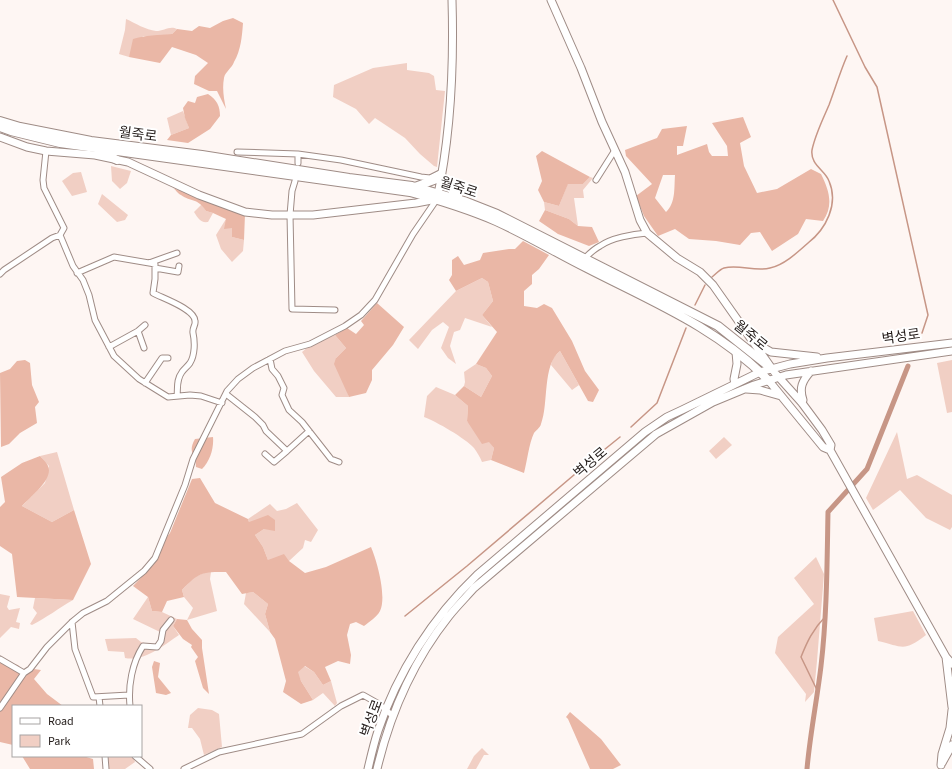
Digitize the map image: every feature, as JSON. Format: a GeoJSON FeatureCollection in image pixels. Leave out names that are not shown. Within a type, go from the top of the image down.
{"type":"FeatureCollection","features":[{"type":"Feature","properties":{"kind":"main road"},"geometry":{"type":"LineString","coordinates":[[0,137],[27,147],[95,155],[128,162],[199,195],[244,212],[272,215],[313,215],[416,203],[438,197],[442,174],[452,78],[452,0]]}},
{"type":"Feature","properties":{"kind":"main road"},"geometry":{"type":"LineString","coordinates":[[551,0],[630,182],[640,220],[647,233],[671,253],[706,277],[755,342],[772,369]]}},
{"type":"Feature","properties":{"kind":"main road"},"geometry":{"type":"LineString","coordinates":[[0,118],[20,127]]}},
{"type":"Feature","properties":{"kind":"main road","name":"월죽로"},"geometry":{"type":"LineString","coordinates":[[0,121],[20,127],[91,141],[202,155],[415,187],[497,222],[588,269],[663,305],[708,332],[736,352],[760,372],[782,396],[823,447],[830,450]]}},
{"type":"Feature","properties":{"kind":"main road","name":"월죽로"},"geometry":{"type":"LineString","coordinates":[[0,127],[60,143],[96,149],[460,200],[497,214],[718,326],[772,369],[802,403],[822,430],[831,445],[830,450],[946,657],[952,664]]}},
{"type":"Feature","properties":{"kind":"main road"},"geometry":{"type":"LineString","coordinates":[[96,149],[117,160]]}},
{"type":"Feature","properties":{"kind":"main road"},"geometry":{"type":"LineString","coordinates":[[415,187],[442,174]]}},
{"type":"Feature","properties":{"kind":"main road"},"geometry":{"type":"LineString","coordinates":[[442,174],[460,200]]}},
{"type":"Feature","properties":{"kind":"main road"},"geometry":{"type":"LineString","coordinates":[[755,342],[771,352],[827,358]]}},
{"type":"Feature","properties":{"kind":"main road","name":"벽성로"},"geometry":{"type":"LineString","coordinates":[[368,769],[378,732],[386,710],[408,663],[434,623],[459,592],[645,432],[667,417],[760,372],[790,364],[827,358],[952,343]]}},
{"type":"Feature","properties":{"kind":"main road","name":"벽성로"},"geometry":{"type":"LineString","coordinates":[[377,769],[384,740],[404,689],[425,651],[449,616],[474,588],[656,434],[713,402],[779,377],[952,351]]}},
{"type":"Feature","properties":{"kind":"main road"},"geometry":{"type":"LineString","coordinates":[[735,384],[734,379],[737,364],[736,352]]}},
{"type":"Feature","properties":{"kind":"main road"},"geometry":{"type":"LineString","coordinates":[[802,403],[802,383],[811,371]]}},
{"type":"Feature","properties":{"kind":"main road"},"geometry":{"type":"LineString","coordinates":[[744,389],[760,390],[782,396]]}},
{"type":"Feature","properties":{"kind":"main road"},"geometry":{"type":"LineString","coordinates":[[946,657],[952,670]]}},
{"type":"Feature","properties":{"kind":"main road"},"geometry":{"type":"LineString","coordinates":[[946,657],[952,707]]}},
{"type":"Feature","properties":{"kind":"main road"},"geometry":{"type":"LineString","coordinates":[[941,767],[942,754],[950,728],[952,710]]}},
{"type":"Feature","properties":{"kind":"main road"},"geometry":{"type":"LineString","coordinates":[[941,767],[952,745]]}},
{"type":"Feature","properties":{"kind":"street"},"geometry":{"type":"LineString","coordinates":[[0,274],[52,238],[60,235],[64,228],[44,188],[43,180],[46,150]]}},
{"type":"Feature","properties":{"kind":"street"},"geometry":{"type":"LineString","coordinates":[[596,180],[615,150]]}},
{"type":"Feature","properties":{"kind":"street"},"geometry":{"type":"LineString","coordinates":[[237,152],[298,154],[341,160],[430,178],[442,174]]}},
{"type":"Feature","properties":{"kind":"street"},"geometry":{"type":"LineString","coordinates":[[298,154],[298,162]]}},
{"type":"Feature","properties":{"kind":"street"},"geometry":{"type":"LineString","coordinates":[[295,181],[292,191],[290,215],[292,309],[335,310]]}},
{"type":"Feature","properties":{"kind":"street"},"geometry":{"type":"LineString","coordinates":[[0,708],[24,672],[30,669],[47,647],[72,622],[82,614],[113,597],[144,571],[155,558],[185,485],[193,459],[226,394],[238,379],[253,368],[285,351],[310,344],[361,315],[375,300],[413,234],[438,197]]}},
{"type":"Feature","properties":{"kind":"street"},"geometry":{"type":"LineString","coordinates":[[584,258],[600,245],[610,241],[634,234],[647,233]]}},
{"type":"Feature","properties":{"kind":"street"},"geometry":{"type":"LineString","coordinates":[[60,235],[73,266],[83,280],[89,295],[95,320],[114,356],[145,384],[168,397],[190,395],[201,396],[222,403]]}},
{"type":"Feature","properties":{"kind":"street"},"geometry":{"type":"LineString","coordinates":[[148,263],[176,253]]}},
{"type":"Feature","properties":{"kind":"street"},"geometry":{"type":"LineString","coordinates":[[78,273],[114,257],[155,264],[152,293],[194,315],[196,322],[193,330],[195,340],[192,357],[190,363],[180,374],[177,382],[178,396]]}},
{"type":"Feature","properties":{"kind":"street"},"geometry":{"type":"LineString","coordinates":[[155,268],[178,272],[179,266]]}},
{"type":"Feature","properties":{"kind":"street"},"geometry":{"type":"LineString","coordinates":[[109,347],[138,331],[144,324]]}},
{"type":"Feature","properties":{"kind":"street"},"geometry":{"type":"LineString","coordinates":[[138,331],[144,348]]}},
{"type":"Feature","properties":{"kind":"street"},"geometry":{"type":"LineString","coordinates":[[145,384],[162,358],[168,358]]}},
{"type":"Feature","properties":{"kind":"street"},"geometry":{"type":"LineString","coordinates":[[270,359],[272,369],[278,376],[284,388],[282,395],[289,410],[302,422],[331,459],[339,462]]}},
{"type":"Feature","properties":{"kind":"street"},"geometry":{"type":"LineString","coordinates":[[226,394],[255,417],[266,431],[287,451]]}},
{"type":"Feature","properties":{"kind":"street"},"geometry":{"type":"LineString","coordinates":[[265,454],[274,462],[309,431]]}},
{"type":"Feature","properties":{"kind":"street"},"geometry":{"type":"LineString","coordinates":[[130,705],[129,695],[136,656],[143,646],[157,647],[161,641],[163,630],[171,620]]}},
{"type":"Feature","properties":{"kind":"street"},"geometry":{"type":"LineString","coordinates":[[72,622],[80,665],[93,697],[99,698],[129,695]]}},
{"type":"Feature","properties":{"kind":"street"},"geometry":{"type":"LineString","coordinates":[[0,659],[24,672]]}},
{"type":"Feature","properties":{"kind":"street"},"geometry":{"type":"LineString","coordinates":[[184,769],[219,752],[302,734],[341,706],[364,695],[379,704],[393,716]]}},
{"type":"Feature","properties":{"kind":"street"},"geometry":{"type":"LineString","coordinates":[[99,698],[100,705]]}},
{"type":"Feature","properties":{"kind":"street"},"geometry":{"type":"LineString","coordinates":[[105,757],[106,769]]}},
{"type":"Feature","properties":{"kind":"street"},"geometry":{"type":"LineString","coordinates":[[136,757],[150,769]]}},
{"type":"Feature","properties":{"kind":"green space"},"geometry":{"type":"Polygon","coordinates":[[[126,19],[144,28],[156,31],[169,28],[177,29],[172,34],[148,37],[143,36],[129,57],[119,54],[126,19]]]}},
{"type":"Feature","properties":{"kind":"green space"},"geometry":{"type":"Polygon","coordinates":[[[407,63],[407,70],[429,73],[434,76],[436,90],[445,91],[437,167],[420,154],[405,138],[375,118],[369,124],[356,109],[333,97],[334,85],[373,68],[407,63]]]}},
{"type":"Feature","properties":{"kind":"green space"},"geometry":{"type":"Polygon","coordinates":[[[183,111],[189,128],[171,135],[167,118],[183,111]]]}},
{"type":"Feature","properties":{"kind":"green space"},"geometry":{"type":"Polygon","coordinates":[[[111,166],[131,171],[127,183],[120,189],[112,181],[111,166]]]}},
{"type":"Feature","properties":{"kind":"green space"},"geometry":{"type":"Polygon","coordinates":[[[81,172],[87,192],[72,196],[62,181],[73,173],[81,172]]]}},
{"type":"Feature","properties":{"kind":"green space"},"geometry":{"type":"Polygon","coordinates":[[[590,177],[593,178],[583,190],[584,198],[574,198],[578,226],[569,219],[545,210],[544,202],[559,206],[568,183],[583,184],[590,177]]]}},
{"type":"Feature","properties":{"kind":"green space"},"geometry":{"type":"Polygon","coordinates":[[[102,194],[128,215],[125,220],[117,222],[98,204],[102,194]]]}},
{"type":"Feature","properties":{"kind":"green space"},"geometry":{"type":"Polygon","coordinates":[[[202,204],[206,211],[213,213],[208,222],[201,221],[194,212],[202,204]]]}},
{"type":"Feature","properties":{"kind":"green space"},"geometry":{"type":"Polygon","coordinates":[[[226,219],[232,228],[232,237],[244,240],[243,251],[232,262],[221,249],[216,235],[226,219]]]}},
{"type":"Feature","properties":{"kind":"green space"},"geometry":{"type":"Polygon","coordinates":[[[482,278],[488,282],[493,301],[482,315],[492,327],[465,318],[460,330],[454,332],[450,346],[456,364],[448,358],[441,348],[449,327],[443,322],[432,330],[418,349],[409,340],[456,291],[482,278]]]}},
{"type":"Feature","properties":{"kind":"green space"},"geometry":{"type":"Polygon","coordinates":[[[335,335],[346,348],[336,358],[349,397],[336,397],[314,371],[302,352],[308,347],[335,335]]]}},
{"type":"Feature","properties":{"kind":"green space"},"geometry":{"type":"Polygon","coordinates":[[[560,351],[579,385],[572,390],[551,365],[553,358],[560,351]]]}},
{"type":"Feature","properties":{"kind":"green space"},"geometry":{"type":"Polygon","coordinates":[[[952,360],[952,412],[947,413],[937,363],[952,360]]]}},
{"type":"Feature","properties":{"kind":"green space"},"geometry":{"type":"Polygon","coordinates":[[[476,364],[486,368],[492,376],[481,397],[464,386],[464,372],[476,364]]]}},
{"type":"Feature","properties":{"kind":"green space"},"geometry":{"type":"Polygon","coordinates":[[[436,387],[455,395],[468,406],[467,421],[490,442],[494,448],[491,460],[482,462],[470,444],[443,426],[424,417],[427,396],[436,387]]]}},
{"type":"Feature","properties":{"kind":"green space"},"geometry":{"type":"Polygon","coordinates":[[[897,432],[907,479],[917,475],[952,495],[952,527],[950,530],[926,518],[900,490],[873,510],[866,498],[897,432]]]}},
{"type":"Feature","properties":{"kind":"green space"},"geometry":{"type":"Polygon","coordinates":[[[724,437],[732,445],[716,459],[709,451],[724,437]]]}},
{"type":"Feature","properties":{"kind":"green space"},"geometry":{"type":"Polygon","coordinates":[[[57,452],[74,510],[52,522],[22,506],[45,483],[49,466],[40,456],[57,452]]]}},
{"type":"Feature","properties":{"kind":"green space"},"geometry":{"type":"Polygon","coordinates":[[[297,503],[318,530],[311,542],[305,540],[303,548],[289,561],[268,560],[263,547],[255,535],[264,529],[249,522],[248,519],[270,504],[277,511],[286,509],[297,503]]]}},
{"type":"Feature","properties":{"kind":"green space"},"geometry":{"type":"Polygon","coordinates":[[[816,557],[824,574],[814,692],[805,702],[806,694],[775,653],[778,637],[814,604],[794,578],[816,557]]]}},
{"type":"Feature","properties":{"kind":"green space"},"geometry":{"type":"Polygon","coordinates":[[[206,572],[211,572],[210,579],[217,611],[187,620],[193,608],[184,597],[182,590],[194,577],[206,572]]]}},
{"type":"Feature","properties":{"kind":"green space"},"geometry":{"type":"Polygon","coordinates":[[[253,592],[268,604],[265,614],[270,632],[244,604],[246,593],[253,592]]]}},
{"type":"Feature","properties":{"kind":"green space"},"geometry":{"type":"Polygon","coordinates":[[[0,594],[10,596],[7,607],[9,610],[20,608],[16,622],[20,623],[19,629],[11,627],[0,638],[0,594]]]}},
{"type":"Feature","properties":{"kind":"green space"},"geometry":{"type":"Polygon","coordinates":[[[148,597],[152,611],[162,612],[177,619],[173,626],[179,635],[154,652],[139,658],[125,658],[124,652],[108,651],[105,639],[136,638],[141,642],[156,646],[160,639],[160,632],[133,619],[148,597]]]}},
{"type":"Feature","properties":{"kind":"green space"},"geometry":{"type":"Polygon","coordinates":[[[35,598],[73,600],[32,625],[30,624],[37,613],[33,608],[35,598]]]}},
{"type":"Feature","properties":{"kind":"green space"},"geometry":{"type":"Polygon","coordinates":[[[913,611],[926,635],[913,644],[903,647],[878,641],[874,618],[913,611]]]}},
{"type":"Feature","properties":{"kind":"green space"},"geometry":{"type":"Polygon","coordinates":[[[304,666],[314,672],[323,685],[331,681],[337,703],[335,706],[323,693],[313,700],[297,672],[304,666]]]}},
{"type":"Feature","properties":{"kind":"green space"},"geometry":{"type":"Polygon","coordinates":[[[198,708],[212,710],[219,714],[222,747],[204,755],[200,739],[192,728],[188,728],[190,715],[198,708]]]}},
{"type":"Feature","properties":{"kind":"green space"},"geometry":{"type":"Polygon","coordinates":[[[482,748],[489,755],[484,755],[476,769],[467,769],[474,756],[482,748]]]}},
{"type":"Feature","properties":{"kind":"green space"},"geometry":{"type":"Polygon","coordinates":[[[108,757],[133,757],[135,762],[125,769],[109,769],[108,757]]]}},
{"type":"Feature","properties":{"kind":"shaded area"},"geometry":{"type":"Polygon","coordinates":[[[233,18],[243,23],[242,38],[238,53],[223,82],[226,109],[217,91],[209,91],[194,84],[195,76],[208,63],[196,55],[172,47],[160,63],[129,57],[133,39],[172,34],[177,29],[192,31],[199,26],[210,28],[223,21],[233,18]]]}},
{"type":"Feature","properties":{"kind":"shaded area"},"geometry":{"type":"Polygon","coordinates":[[[208,94],[216,101],[220,112],[220,116],[210,129],[188,143],[167,140],[171,135],[189,128],[183,108],[188,101],[195,103],[197,97],[208,94]]]}},
{"type":"Feature","properties":{"kind":"shaded area"},"geometry":{"type":"Polygon","coordinates":[[[743,117],[751,137],[740,143],[744,166],[757,193],[777,189],[811,169],[821,174],[829,198],[828,209],[823,221],[806,219],[798,234],[772,251],[760,232],[751,233],[740,245],[689,239],[675,229],[658,236],[644,216],[636,196],[652,184],[626,156],[625,150],[657,138],[662,129],[687,126],[683,146],[677,146],[677,155],[707,144],[709,152],[712,156],[728,156],[727,146],[712,123],[743,117]],[[663,175],[655,198],[666,212],[673,200],[675,175],[663,175]]]}},
{"type":"Feature","properties":{"kind":"shaded area"},"geometry":{"type":"Polygon","coordinates":[[[542,151],[590,177],[583,184],[568,184],[559,206],[544,202],[538,190],[542,181],[536,156],[542,151]]]}},
{"type":"Feature","properties":{"kind":"shaded area"},"geometry":{"type":"Polygon","coordinates":[[[173,188],[245,214],[244,240],[232,237],[232,228],[224,229],[226,219],[206,211],[200,204],[185,197],[173,188]]]}},
{"type":"Feature","properties":{"kind":"shaded area"},"geometry":{"type":"Polygon","coordinates":[[[545,210],[569,219],[578,226],[592,227],[599,242],[589,246],[558,234],[539,221],[545,210]]]}},
{"type":"Feature","properties":{"kind":"shaded area"},"geometry":{"type":"Polygon","coordinates":[[[523,241],[549,255],[539,269],[532,275],[532,284],[524,291],[524,306],[537,308],[544,304],[552,308],[572,341],[585,371],[599,390],[593,402],[588,401],[560,351],[554,357],[548,375],[543,415],[539,428],[532,437],[524,473],[491,460],[494,448],[489,442],[482,444],[467,421],[468,406],[455,395],[464,386],[481,397],[492,376],[486,368],[476,364],[497,332],[482,315],[493,301],[488,282],[482,278],[456,291],[449,280],[452,275],[452,260],[458,256],[464,265],[480,260],[483,253],[515,249],[523,241]]]}},
{"type":"Feature","properties":{"kind":"shaded area"},"geometry":{"type":"Polygon","coordinates":[[[377,303],[404,327],[393,345],[372,370],[372,380],[366,393],[349,397],[334,364],[336,358],[346,348],[335,335],[347,328],[356,334],[364,325],[361,321],[377,303]]]}},
{"type":"Feature","properties":{"kind":"shaded area"},"geometry":{"type":"Polygon","coordinates":[[[25,360],[30,363],[32,385],[39,402],[35,407],[37,423],[20,433],[9,444],[1,447],[0,373],[10,369],[17,361],[25,360]]]}},
{"type":"Feature","properties":{"kind":"shaded area"},"geometry":{"type":"Polygon","coordinates":[[[213,437],[212,450],[207,462],[202,469],[196,467],[192,451],[195,439],[213,437]]]}},
{"type":"Feature","properties":{"kind":"shaded area"},"geometry":{"type":"Polygon","coordinates":[[[40,456],[48,466],[48,476],[40,488],[22,506],[52,522],[74,510],[91,564],[73,600],[17,597],[12,554],[0,546],[0,507],[5,502],[1,477],[22,463],[40,456]]]}},
{"type":"Feature","properties":{"kind":"shaded area"},"geometry":{"type":"Polygon","coordinates":[[[200,478],[215,503],[248,519],[249,522],[268,515],[275,520],[275,531],[264,529],[255,535],[263,547],[268,560],[284,554],[289,561],[305,573],[326,567],[371,547],[376,561],[382,588],[382,605],[380,611],[364,626],[356,622],[350,624],[347,635],[351,655],[350,664],[338,661],[325,667],[331,681],[323,685],[314,672],[305,666],[298,672],[301,681],[313,700],[301,704],[283,692],[286,681],[275,639],[270,632],[265,614],[268,604],[253,592],[242,594],[226,572],[211,572],[197,576],[182,590],[184,597],[167,601],[162,612],[152,611],[148,597],[133,586],[154,564],[161,544],[170,533],[192,479],[200,478]]]}},
{"type":"Feature","properties":{"kind":"shaded area"},"geometry":{"type":"Polygon","coordinates":[[[177,619],[187,620],[192,629],[202,640],[209,694],[203,688],[195,661],[198,657],[191,647],[192,645],[183,639],[173,626],[177,619]]]}},
{"type":"Feature","properties":{"kind":"shaded area"},"geometry":{"type":"Polygon","coordinates":[[[0,661],[18,665],[26,674],[34,669],[41,670],[34,679],[47,694],[62,705],[12,705],[12,745],[0,742],[0,661]]]}},
{"type":"Feature","properties":{"kind":"shaded area"},"geometry":{"type":"Polygon","coordinates":[[[154,661],[160,663],[158,677],[171,693],[166,695],[156,693],[152,667],[154,661]]]}},
{"type":"Feature","properties":{"kind":"shaded area"},"geometry":{"type":"Polygon","coordinates":[[[570,712],[601,739],[621,765],[613,769],[590,769],[566,717],[570,712]]]}},
{"type":"Feature","properties":{"kind":"shaded area"},"geometry":{"type":"Polygon","coordinates":[[[23,757],[86,757],[93,759],[94,769],[30,769],[23,757]]]}},
{"type":"Feature","properties":{"kind":"waterway"},"geometry":{"type":"LineString","coordinates":[[833,0],[865,67],[877,87],[928,315],[922,333]]}},
{"type":"Feature","properties":{"kind":"waterway"},"geometry":{"type":"LineString","coordinates":[[712,277],[724,268],[735,267],[764,269],[780,264],[795,254],[814,237],[825,223],[831,207],[832,190],[827,177],[815,164],[812,150],[817,133],[847,56]]}},
{"type":"Feature","properties":{"kind":"waterway"},"geometry":{"type":"LineString","coordinates":[[695,305],[705,285]]}},
{"type":"Feature","properties":{"kind":"waterway"},"geometry":{"type":"LineString","coordinates":[[631,427],[657,403],[686,328]]}},
{"type":"Feature","properties":{"kind":"waterway"},"geometry":{"type":"LineString","coordinates":[[807,769],[823,647],[828,512],[867,469],[908,366]]}},
{"type":"Feature","properties":{"kind":"waterway"},"geometry":{"type":"LineString","coordinates":[[594,458],[620,437]]}},
{"type":"Feature","properties":{"kind":"waterway"},"geometry":{"type":"LineString","coordinates":[[405,616],[467,566],[588,463]]}},
{"type":"Feature","properties":{"kind":"waterway"},"geometry":{"type":"LineString","coordinates":[[817,690],[801,657],[811,636],[825,617]]}}]}
